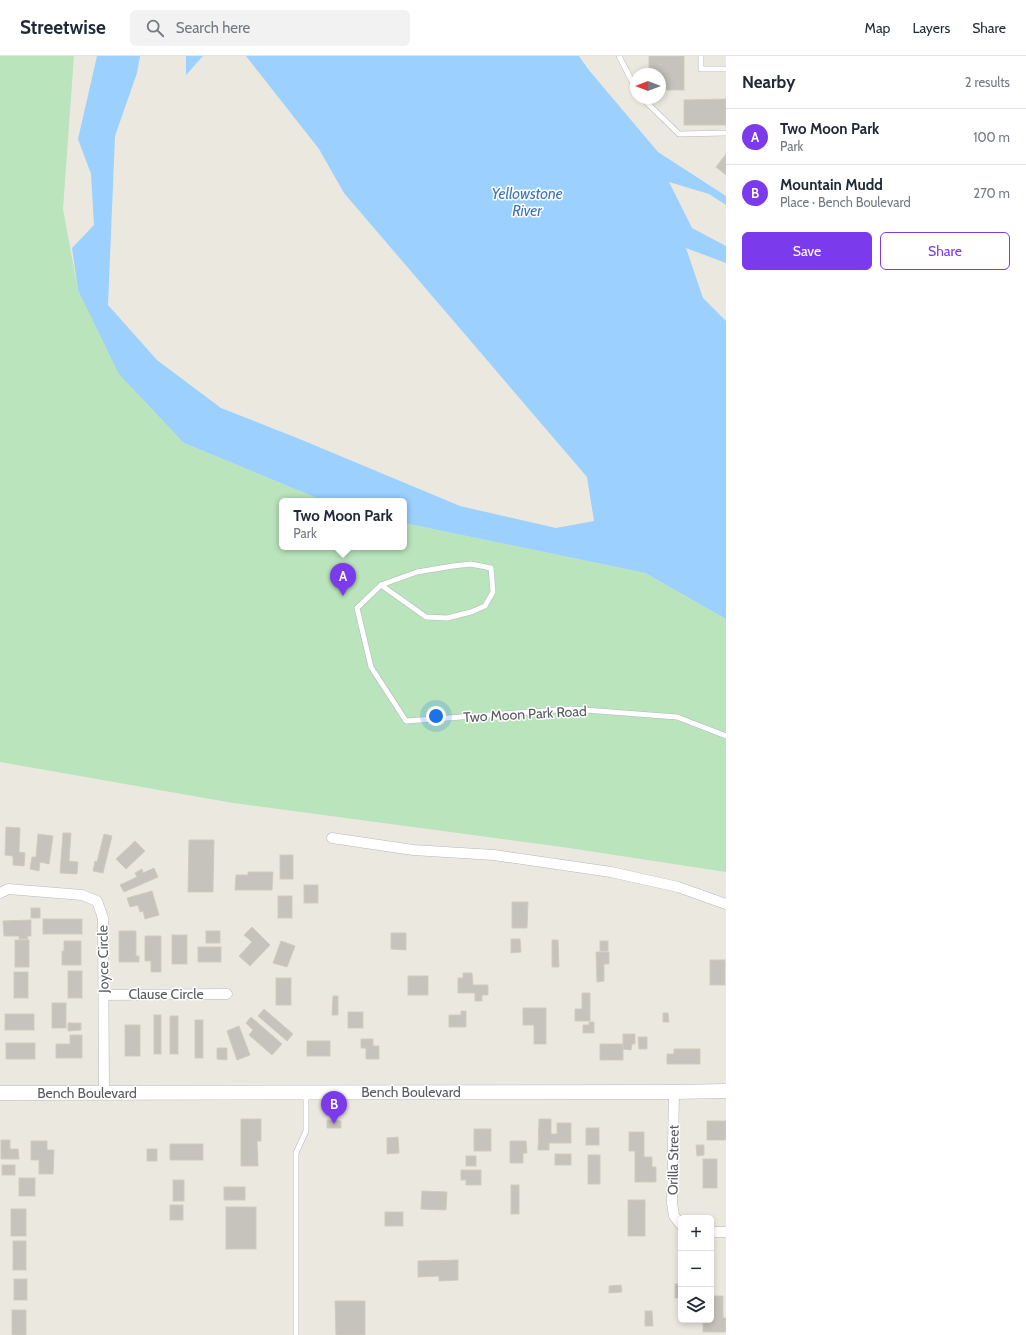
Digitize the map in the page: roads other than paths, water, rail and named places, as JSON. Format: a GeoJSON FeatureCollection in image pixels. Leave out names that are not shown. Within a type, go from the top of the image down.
{"type":"FeatureCollection","features":[{"type":"Feature","properties":{"kind":"main road","name":"Bench Boulevard"},"geometry":{"type":"LineString","coordinates":[[0,1093],[674,1092],[726,1090]]}},
{"type":"Feature","properties":{"kind":"street"},"geometry":{"type":"LineString","coordinates":[[332,838],[413,850],[494,856],[611,872],[678,887],[726,904]]}},
{"type":"Feature","properties":{"kind":"street","name":"Joyce Circle"},"geometry":{"type":"LineString","coordinates":[[0,893],[8,889],[82,896],[96,901],[103,918],[104,1092]]}},
{"type":"Feature","properties":{"kind":"street","name":"Clause Circle"},"geometry":{"type":"LineString","coordinates":[[104,995],[227,994]]}},
{"type":"Feature","properties":{"kind":"street","name":"Orilla Street"},"geometry":{"type":"LineString","coordinates":[[674,1092],[672,1203],[674,1216],[678,1221]]}},
{"type":"Feature","properties":{"kind":"street"},"geometry":{"type":"LineString","coordinates":[[714,1232],[726,1232]]}},
{"type":"Feature","properties":{"kind":"lane"},"geometry":{"type":"LineString","coordinates":[[619,56],[630,77]]}},
{"type":"Feature","properties":{"kind":"lane"},"geometry":{"type":"LineString","coordinates":[[701,56],[701,69],[726,69]]}},
{"type":"Feature","properties":{"kind":"lane"},"geometry":{"type":"LineString","coordinates":[[648,104],[679,134],[726,133]]}},
{"type":"Feature","properties":{"kind":"lane","name":"Two Moon Park Road"},"geometry":{"type":"LineString","coordinates":[[381,585],[426,617],[447,618],[471,612],[485,606],[493,592],[491,568],[471,564],[417,572],[381,585],[357,608],[371,667],[406,721],[572,709],[677,717],[726,736]]}},
{"type":"Feature","properties":{"kind":"lane"},"geometry":{"type":"LineString","coordinates":[[296,1335],[296,1153],[306,1132],[306,1092]]}},
{"type":"Feature","properties":{"kind":"water","name":"Yellowstone River"},"geometry":{"type":"Polygon","coordinates":[[[97,56],[140,56],[137,73],[115,136],[108,305],[157,360],[221,408],[460,506],[556,528],[594,521],[587,477],[344,193],[319,149],[246,56],[579,56],[588,69],[658,152],[726,196],[726,205],[709,194],[669,182],[692,228],[726,246],[726,263],[686,248],[703,298],[726,321],[726,619],[645,573],[407,524],[407,498],[317,498],[184,443],[119,374],[78,290],[72,248],[94,225],[91,174],[78,139],[97,56]]]}},
{"type":"Feature","properties":{"kind":"water"},"geometry":{"type":"Polygon","coordinates":[[[186,56],[203,56],[186,75],[186,56]]]}},
{"type":"Feature","properties":{"kind":"place","name":"Two Moon Park"},"geometry":{"type":"Point","coordinates":[343,596]}},
{"type":"Feature","properties":{"kind":"place","name":"Mountain Mudd"},"geometry":{"type":"Point","coordinates":[334,1124]}}]}
